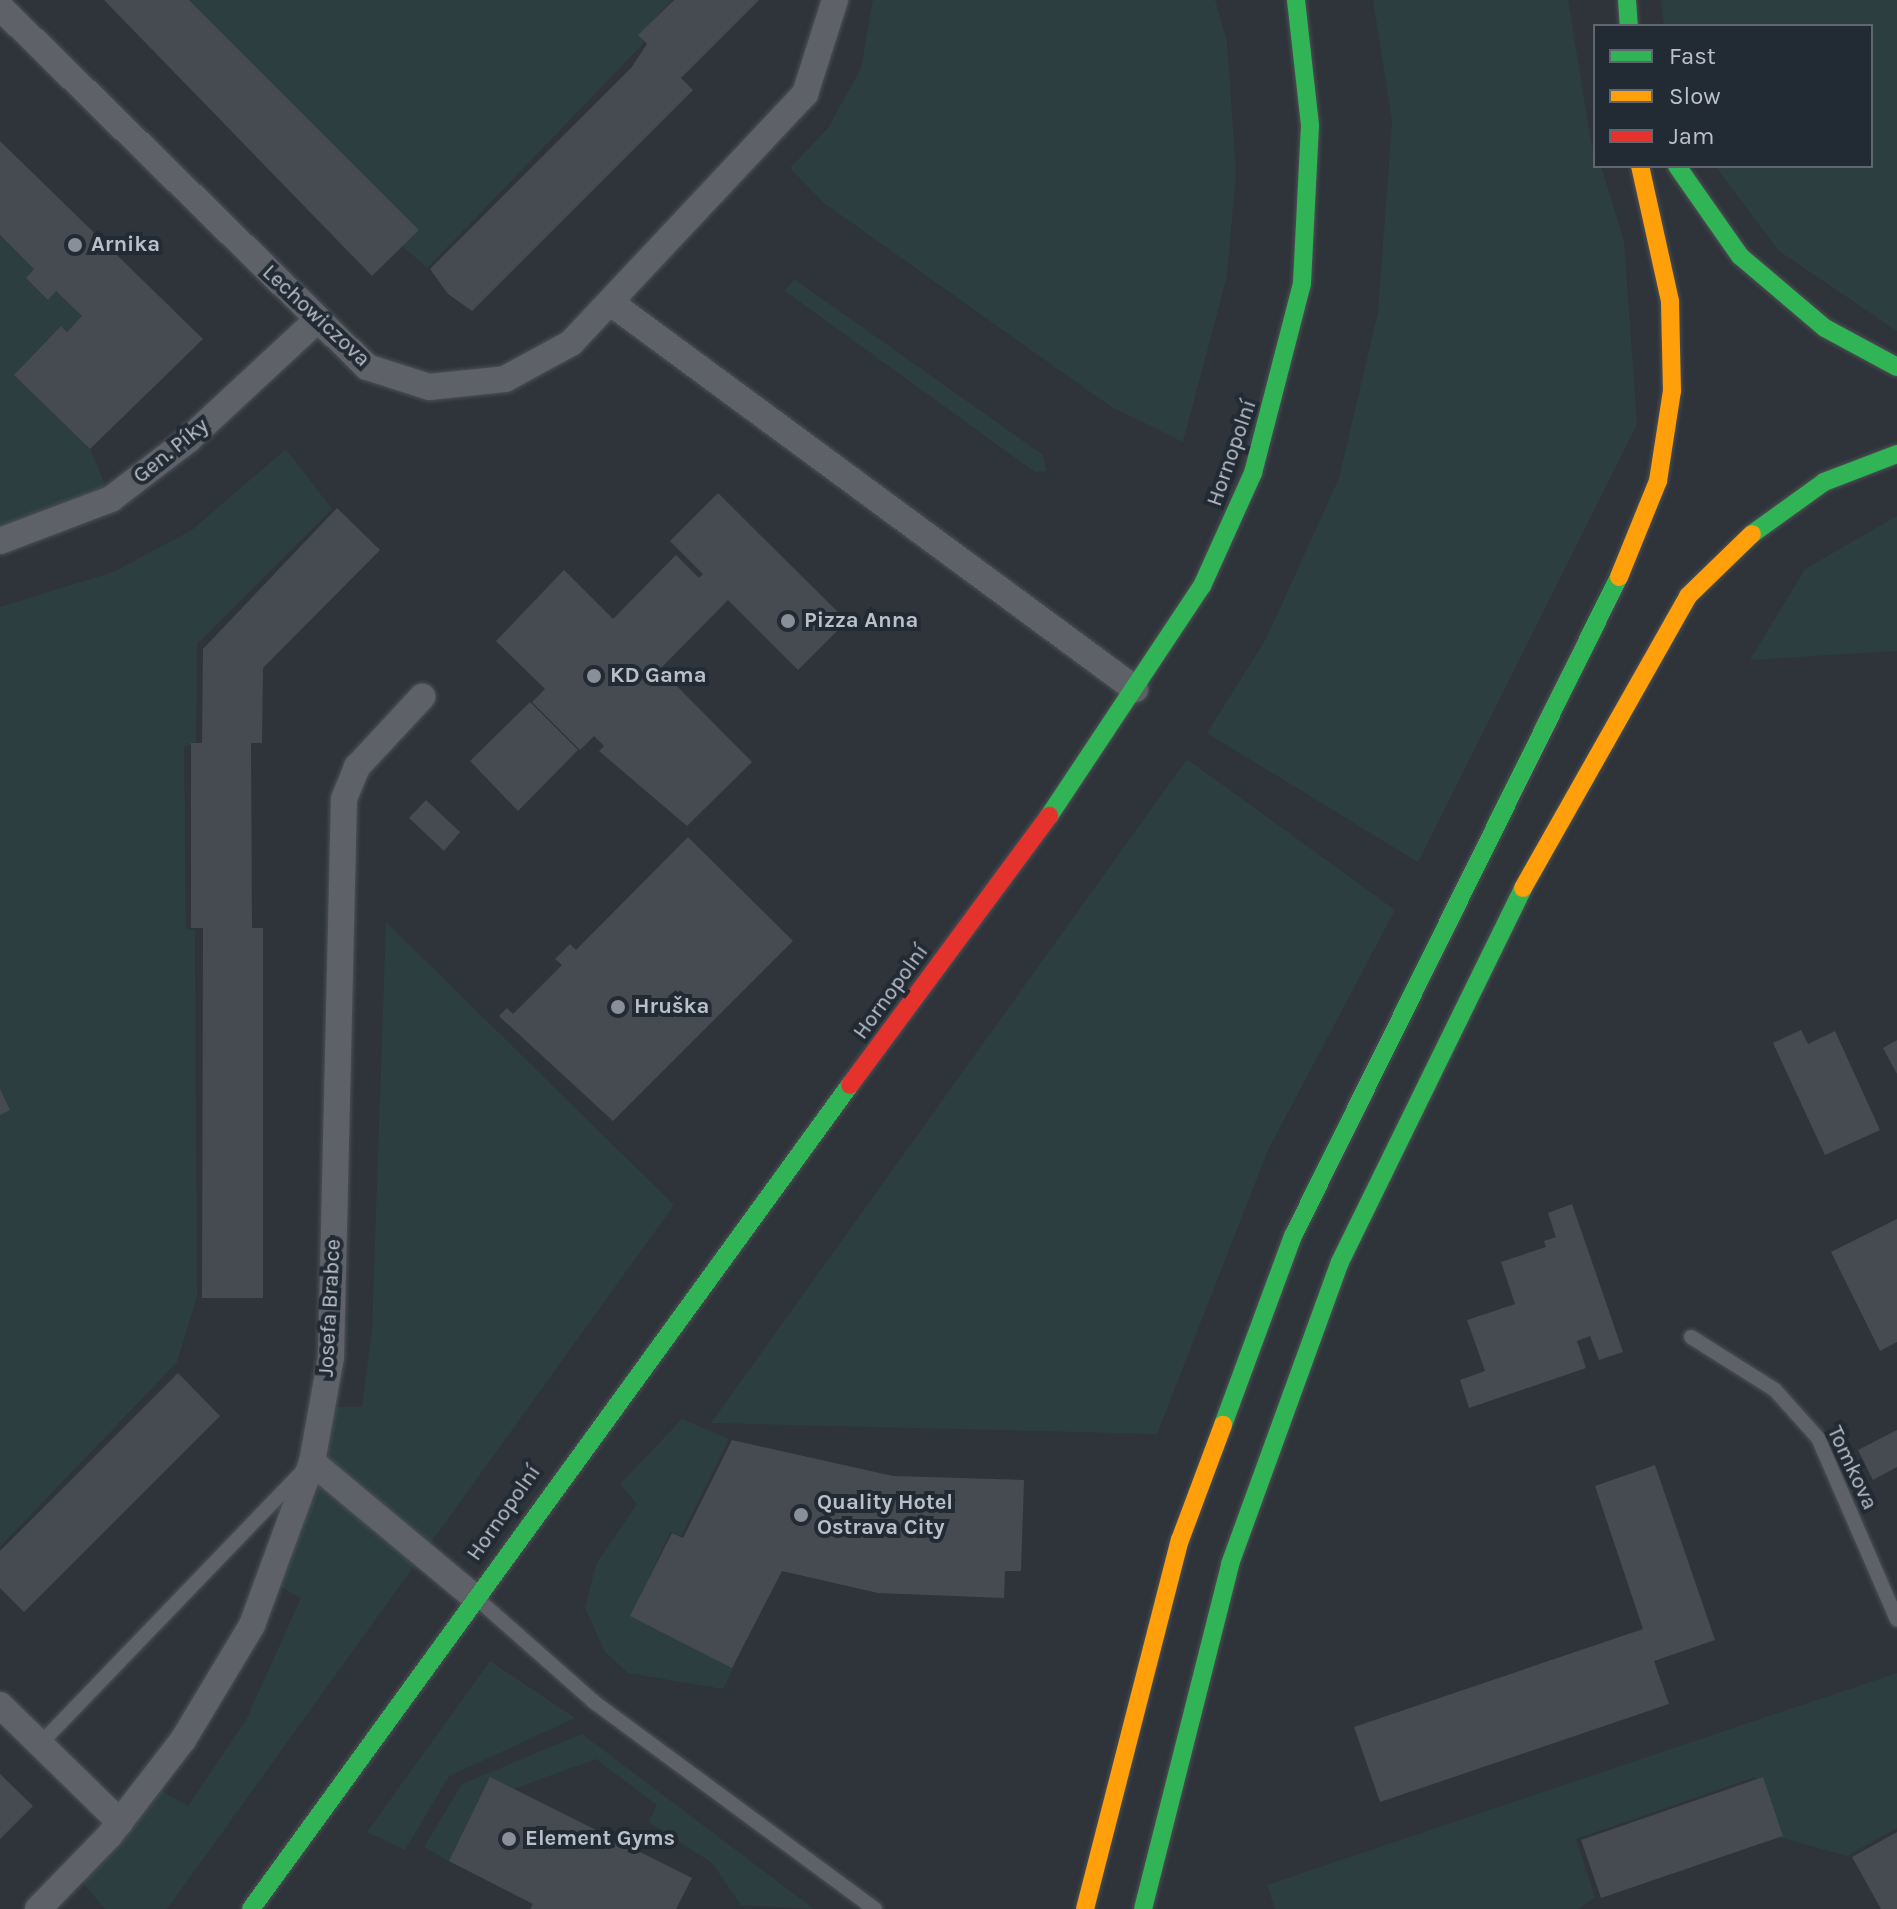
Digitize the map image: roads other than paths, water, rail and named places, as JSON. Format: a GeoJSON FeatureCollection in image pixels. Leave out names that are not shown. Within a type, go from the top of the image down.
{"type":"FeatureCollection","features":[{"type":"Feature","properties":{"kind":"main road","name":"Hornopolní"},"geometry":{"type":"LineString","coordinates":[[251,1909],[474,1597],[1077,779],[1135,689],[1232,526],[1289,354],[1312,182],[1296,0]]}},
{"type":"Feature","properties":{"kind":"main road"},"geometry":{"type":"LineString","coordinates":[[1627,0],[1629,24]]}},
{"type":"Feature","properties":{"kind":"main road"},"geometry":{"type":"LineString","coordinates":[[1085,1909],[1185,1526],[1293,1236],[1495,819],[1613,591],[1658,481],[1672,391],[1670,301],[1640,168]]}},
{"type":"Feature","properties":{"kind":"main road"},"geometry":{"type":"LineString","coordinates":[[1678,168],[1750,265],[1825,328],[1897,367]]}},
{"type":"Feature","properties":{"kind":"main road"},"geometry":{"type":"LineString","coordinates":[[1143,1909],[1230,1564],[1340,1262],[1538,857],[1688,596],[1766,520],[1824,482],[1897,454]]}},
{"type":"Feature","properties":{"kind":"street","name":"Lechowiczova"},"geometry":{"type":"LineString","coordinates":[[0,7],[316,321],[367,367],[391,378],[462,386],[536,368],[611,303],[805,94],[835,0]]}},
{"type":"Feature","properties":{"kind":"street"},"geometry":{"type":"LineString","coordinates":[[611,303],[1135,689]]}},
{"type":"Feature","properties":{"kind":"street","name":"Gen. Píky"},"geometry":{"type":"LineString","coordinates":[[0,541],[111,499],[188,440],[316,321]]}},
{"type":"Feature","properties":{"kind":"street","name":"Josefa Brabce"},"geometry":{"type":"LineString","coordinates":[[38,1909],[120,1822],[183,1740],[252,1625],[312,1462],[331,1357],[344,799],[357,767],[422,697]]}},
{"type":"Feature","properties":{"kind":"street"},"geometry":{"type":"LineString","coordinates":[[312,1462],[474,1597]]}},
{"type":"Feature","properties":{"kind":"street"},"geometry":{"type":"LineString","coordinates":[[0,1705],[120,1822]]}},
{"type":"Feature","properties":{"kind":"lane","name":"Tomkova"},"geometry":{"type":"LineString","coordinates":[[1691,1337],[1775,1390],[1818,1438],[1897,1620]]}},
{"type":"Feature","properties":{"kind":"lane"},"geometry":{"type":"LineString","coordinates":[[41,1743],[312,1462]]}},
{"type":"Feature","properties":{"kind":"lane"},"geometry":{"type":"LineString","coordinates":[[474,1597],[594,1702],[875,1909]]}},
{"type":"Feature","properties":{"kind":"place","name":"Arnika"},"geometry":{"type":"Point","coordinates":[75,245]}},
{"type":"Feature","properties":{"kind":"place","name":"Pizza Anna"},"geometry":{"type":"Point","coordinates":[788,621]}},
{"type":"Feature","properties":{"kind":"place","name":"KD Gama"},"geometry":{"type":"Point","coordinates":[594,676]}},
{"type":"Feature","properties":{"kind":"place","name":"Hruška"},"geometry":{"type":"Point","coordinates":[618,1007]}},
{"type":"Feature","properties":{"kind":"place","name":"Quality Hotel Ostrava City"},"geometry":{"type":"Point","coordinates":[801,1515]}},
{"type":"Feature","properties":{"kind":"place","name":"Element Gyms"},"geometry":{"type":"Point","coordinates":[509,1839]}}]}
